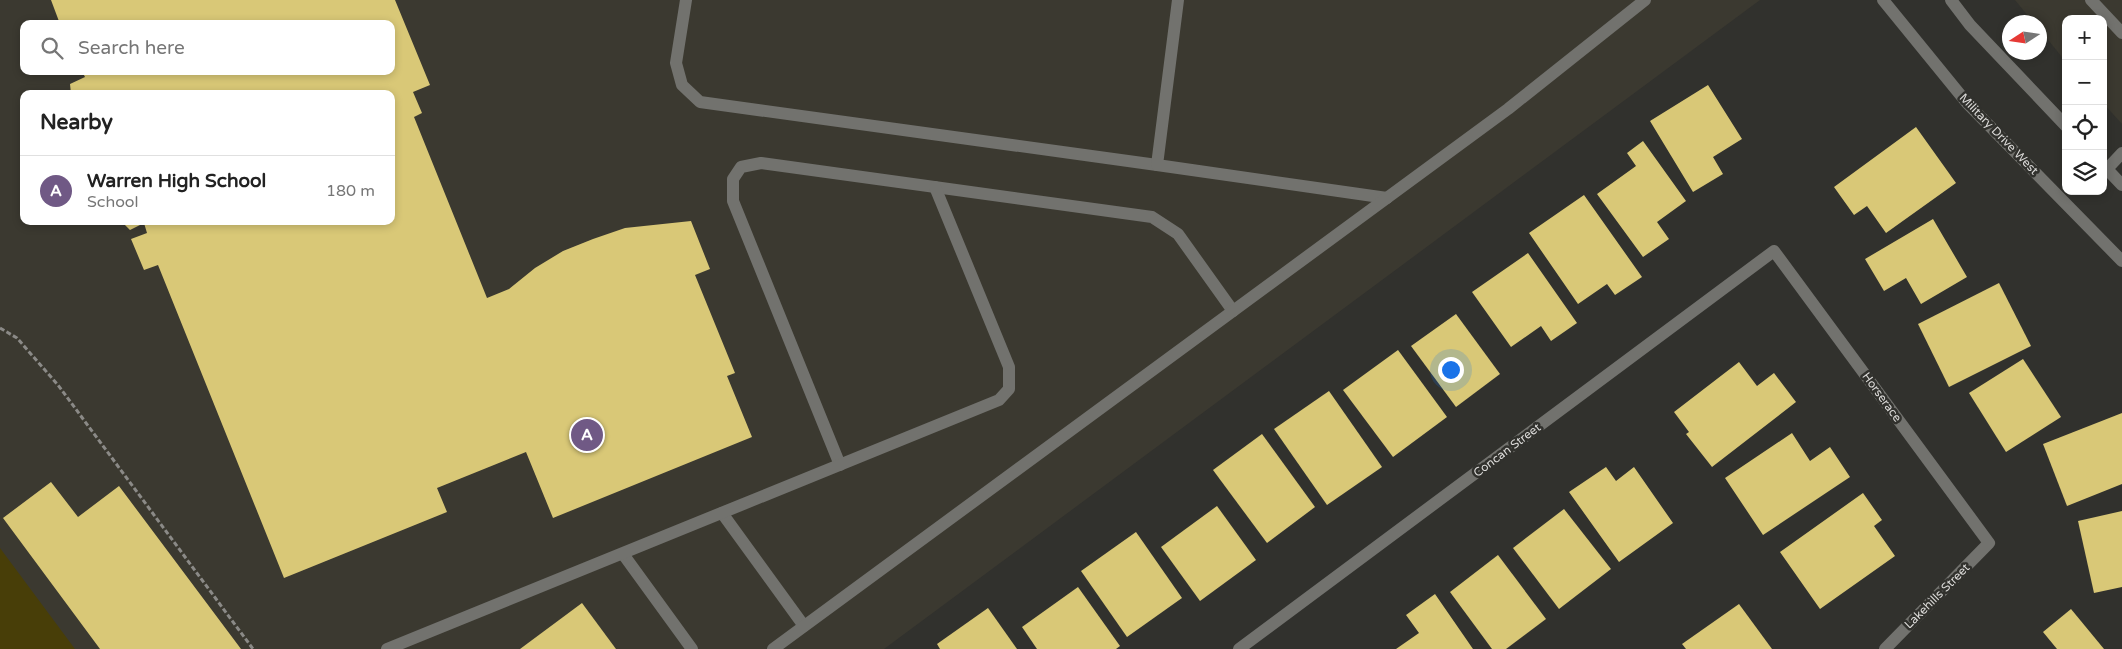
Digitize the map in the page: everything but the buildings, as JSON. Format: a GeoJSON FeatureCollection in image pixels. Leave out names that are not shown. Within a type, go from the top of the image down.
{"type":"FeatureCollection","features":[{"type":"Feature","properties":{"kind":"street"},"geometry":{"type":"LineString","coordinates":[[686,0],[676,62],[682,85],[700,102],[1387,198]]}},
{"type":"Feature","properties":{"kind":"street"},"geometry":{"type":"LineString","coordinates":[[1157,165],[1178,0]]}},
{"type":"Feature","properties":{"kind":"street"},"geometry":{"type":"LineString","coordinates":[[773,649],[1508,109],[1645,0]]}},
{"type":"Feature","properties":{"kind":"street","name":"Military Drive West"},"geometry":{"type":"LineString","coordinates":[[1883,0],[1967,103],[2122,260]]}},
{"type":"Feature","properties":{"kind":"street"},"geometry":{"type":"LineString","coordinates":[[1951,0],[1970,25],[2062,122]]}},
{"type":"Feature","properties":{"kind":"street"},"geometry":{"type":"LineString","coordinates":[[2091,0],[2122,33]]}},
{"type":"Feature","properties":{"kind":"street"},"geometry":{"type":"LineString","coordinates":[[2107,165],[2122,153]]}},
{"type":"Feature","properties":{"kind":"street"},"geometry":{"type":"LineString","coordinates":[[840,465],[733,201],[733,179],[741,167],[761,163],[1152,217],[1178,234],[1233,311]]}},
{"type":"Feature","properties":{"kind":"street"},"geometry":{"type":"LineString","coordinates":[[2107,169],[2122,185]]}},
{"type":"Feature","properties":{"kind":"street"},"geometry":{"type":"LineString","coordinates":[[387,649],[999,400],[1009,389],[1009,368],[935,187]]}},
{"type":"Feature","properties":{"kind":"street","name":"Horserace"},"geometry":{"type":"LineString","coordinates":[[1774,251],[1989,543]]}},
{"type":"Feature","properties":{"kind":"street","name":"Concan Street"},"geometry":{"type":"LineString","coordinates":[[1239,649],[1774,251]]}},
{"type":"Feature","properties":{"kind":"street"},"geometry":{"type":"LineString","coordinates":[[722,513],[804,626]]}},
{"type":"Feature","properties":{"kind":"street","name":"Lakehills Street"},"geometry":{"type":"LineString","coordinates":[[1885,649],[1989,543]]}},
{"type":"Feature","properties":{"kind":"street"},"geometry":{"type":"LineString","coordinates":[[623,554],[692,649]]}},
{"type":"Feature","properties":{"kind":"path"},"geometry":{"type":"LineString","coordinates":[[0,328],[18,338],[58,385],[253,649]]}},
{"type":"Feature","properties":{"kind":"shaded area"},"geometry":{"type":"Polygon","coordinates":[[[0,0],[1760,0],[884,649],[0,649],[0,0]]]}},
{"type":"Feature","properties":{"kind":"shaded area"},"geometry":{"type":"Polygon","coordinates":[[[2015,0],[2122,0],[2122,124],[2107,107],[2107,15],[2062,15],[2062,57],[2047,39],[2047,15],[2027,15],[2015,0]]]}},
{"type":"Feature","properties":{"kind":"shaded area"},"geometry":{"type":"Polygon","coordinates":[[[0,548],[75,649],[0,649],[0,548]]]}},
{"type":"Feature","properties":{"kind":"place","name":"Warren High School"},"geometry":{"type":"Point","coordinates":[587,435]}}]}
